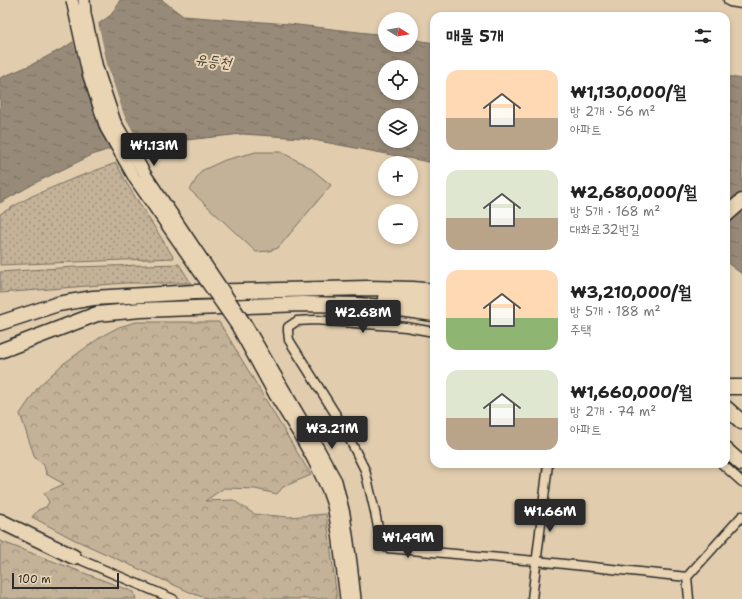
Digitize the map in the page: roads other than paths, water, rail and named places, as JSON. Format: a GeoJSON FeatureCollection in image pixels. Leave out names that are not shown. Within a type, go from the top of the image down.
{"type":"FeatureCollection","features":[{"type":"Feature","properties":{"kind":"highway"},"geometry":{"type":"LineString","coordinates":[[730,212],[742,201]]}},
{"type":"Feature","properties":{"kind":"highway"},"geometry":{"type":"LineString","coordinates":[[368,288],[388,284],[430,283]]}},
{"type":"Feature","properties":{"kind":"highway"},"geometry":{"type":"LineString","coordinates":[[0,323],[58,304],[93,298],[195,292],[368,288],[430,291]]}},
{"type":"Feature","properties":{"kind":"highway"},"geometry":{"type":"LineString","coordinates":[[302,304],[326,299],[364,298],[406,299],[430,302]]}},
{"type":"Feature","properties":{"kind":"highway"},"geometry":{"type":"LineString","coordinates":[[0,351],[97,314],[141,310],[302,304],[378,306],[430,313]]}},
{"type":"Feature","properties":{"kind":"highway"},"geometry":{"type":"LineString","coordinates":[[730,387],[742,387]]}},
{"type":"Feature","properties":{"kind":"highway"},"geometry":{"type":"LineString","coordinates":[[730,412],[742,422]]}},
{"type":"Feature","properties":{"kind":"highway"},"geometry":{"type":"LineString","coordinates":[[730,454],[742,464]]}},
{"type":"Feature","properties":{"kind":"highway"},"geometry":{"type":"LineString","coordinates":[[1,523],[74,558]]}},
{"type":"Feature","properties":{"kind":"main road"},"geometry":{"type":"LineString","coordinates":[[72,0],[88,73],[106,128],[135,179],[241,325],[274,395],[299,434],[327,488],[333,504],[338,533],[346,599]]}},
{"type":"Feature","properties":{"kind":"main road"},"geometry":{"type":"LineString","coordinates":[[84,0],[85,14],[97,68],[115,122],[145,174],[319,450],[336,481],[344,514],[355,599]]}},
{"type":"Feature","properties":{"kind":"main road"},"geometry":{"type":"LineString","coordinates":[[730,0],[742,2]]}},
{"type":"Feature","properties":{"kind":"street"},"geometry":{"type":"LineString","coordinates":[[430,331],[406,327],[315,320],[297,321],[288,327],[289,340],[343,426],[365,470],[381,543],[387,548],[536,561],[687,577]]}},
{"type":"Feature","properties":{"kind":"street"},"geometry":{"type":"LineString","coordinates":[[532,599],[548,468]]}},
{"type":"Feature","properties":{"kind":"street"},"geometry":{"type":"LineString","coordinates":[[726,468],[742,482]]}},
{"type":"Feature","properties":{"kind":"street"},"geometry":{"type":"LineString","coordinates":[[689,599],[687,577],[742,516]]}},
{"type":"Feature","properties":{"kind":"street"},"geometry":{"type":"LineString","coordinates":[[74,558],[173,599]]}},
{"type":"Feature","properties":{"kind":"water","name":"유등천"},"geometry":{"type":"Polygon","coordinates":[[[120,0],[162,0],[183,16],[289,24],[378,34],[378,52],[418,52],[418,40],[430,42],[430,162],[418,160],[418,156],[397,156],[303,138],[242,134],[186,140],[127,143],[92,155],[37,182],[0,203],[0,78],[31,65],[67,46],[111,15],[120,0]]]}},
{"type":"Feature","properties":{"kind":"water"},"geometry":{"type":"Polygon","coordinates":[[[730,77],[742,79],[742,274],[730,265],[730,77]]]}}]}
